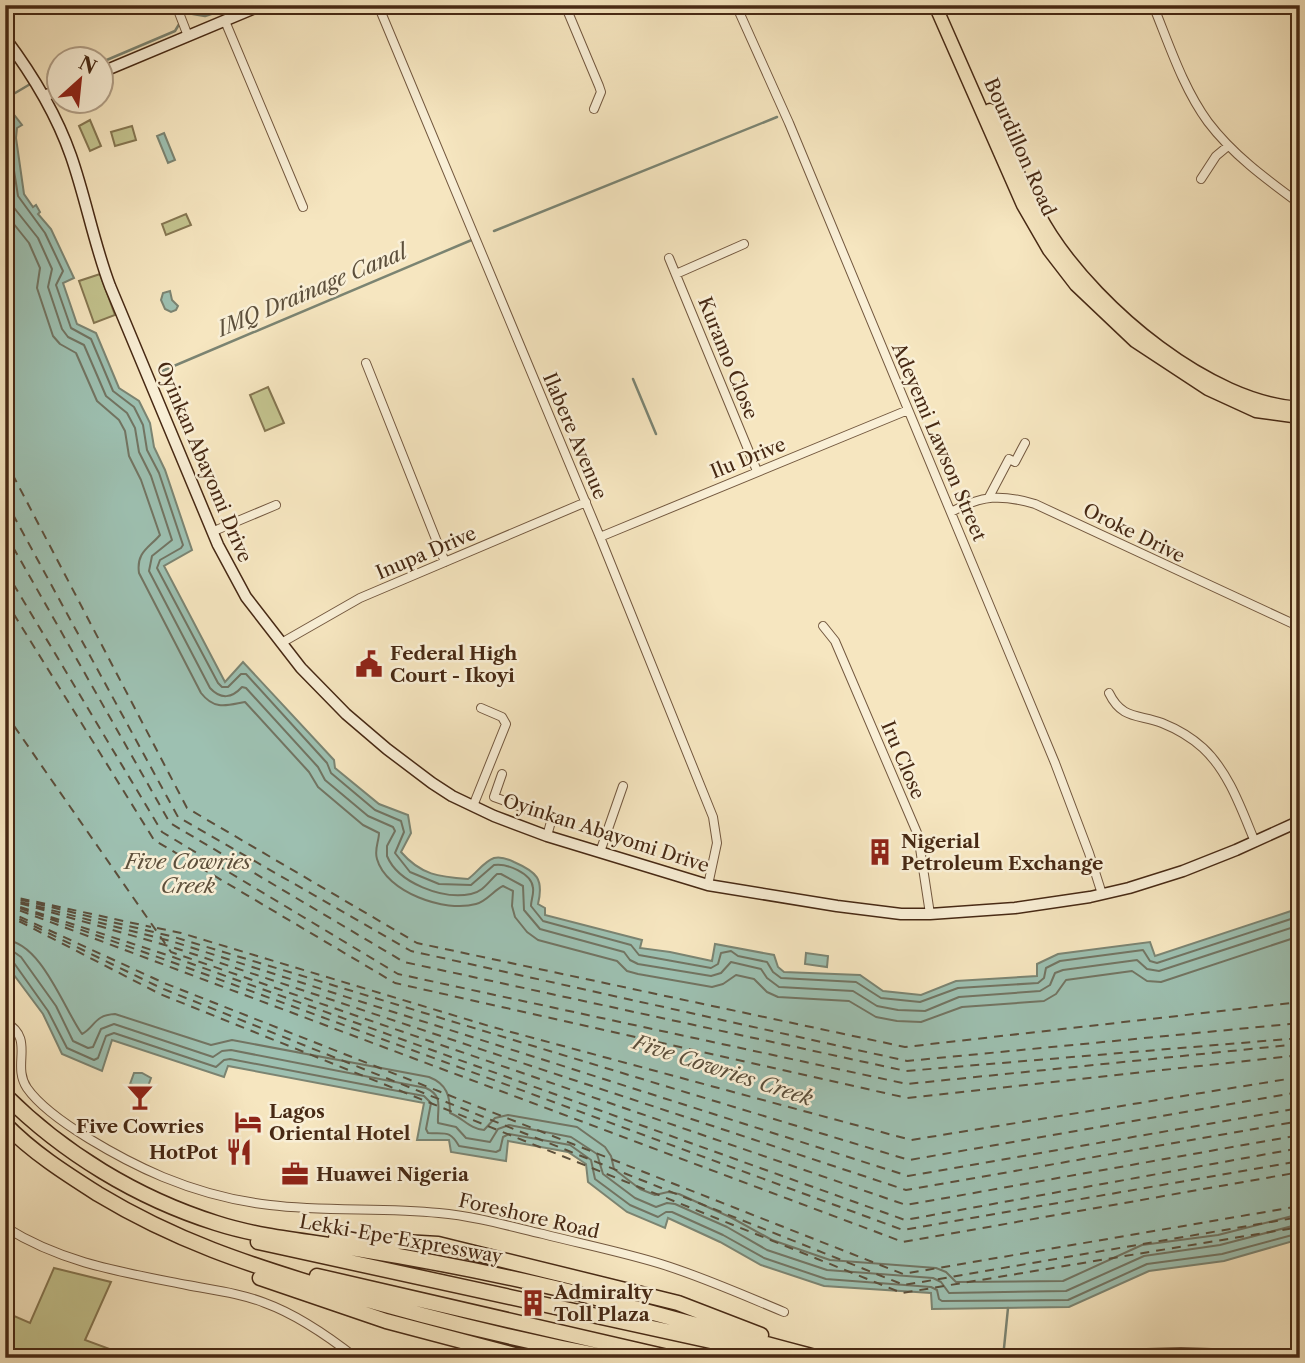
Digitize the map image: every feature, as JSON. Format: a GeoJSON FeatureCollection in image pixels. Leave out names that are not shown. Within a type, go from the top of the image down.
{"type":"FeatureCollection","features":[{"type":"Feature","properties":{"kind":"highway","name":"Lekki-Epe Expressway"},"geometry":{"type":"LineString","coordinates":[[5,1095],[46,1133],[79,1156],[153,1199],[236,1229],[430,1262],[537,1284],[819,1358]]}},
{"type":"Feature","properties":{"kind":"highway"},"geometry":{"type":"LineString","coordinates":[[5,1124],[55,1166],[133,1216],[207,1249],[295,1279],[432,1319],[611,1358]]}},
{"type":"Feature","properties":{"kind":"highway"},"geometry":{"type":"LineString","coordinates":[[185,1212],[247,1239],[761,1353],[799,1358]]}},
{"type":"Feature","properties":{"kind":"highway"},"geometry":{"type":"LineString","coordinates":[[257,1233],[438,1244],[678,1303],[825,1358]]}},
{"type":"Feature","properties":{"kind":"highway"},"geometry":{"type":"LineString","coordinates":[[207,1249],[245,1273],[386,1321],[526,1358]]}},
{"type":"Feature","properties":{"kind":"highway"},"geometry":{"type":"LineString","coordinates":[[207,1249],[674,1358]]}},
{"type":"Feature","properties":{"kind":"highway"},"geometry":{"type":"LineString","coordinates":[[674,1358],[670,1345],[680,1335]]}},
{"type":"Feature","properties":{"kind":"main road","name":"Bourdillon Road"},"geometry":{"type":"LineString","coordinates":[[935,5],[1023,205],[1049,250],[1076,285],[1135,341],[1208,389],[1256,411],[1300,417]]}},
{"type":"Feature","properties":{"kind":"main road","name":"Bourdillon Road"},"geometry":{"type":"LineString","coordinates":[[944,5],[1032,203],[1052,237],[1090,285],[1141,332],[1209,379],[1251,398],[1300,408]]}},
{"type":"Feature","properties":{"kind":"street"},"geometry":{"type":"LineString","coordinates":[[176,5],[188,36]]}},
{"type":"Feature","properties":{"kind":"street"},"geometry":{"type":"LineString","coordinates":[[116,66],[262,5]]}},
{"type":"Feature","properties":{"kind":"street","name":"Ilabere Avenue"},"geometry":{"type":"LineString","coordinates":[[378,5],[586,502],[713,817],[717,843],[708,885]]}},
{"type":"Feature","properties":{"kind":"street"},"geometry":{"type":"LineString","coordinates":[[565,5],[599,86],[599,97],[594,108]]}},
{"type":"Feature","properties":{"kind":"street","name":"Adeyemi Lawson Street"},"geometry":{"type":"LineString","coordinates":[[736,5],[789,123],[951,512],[1068,797],[1102,894]]}},
{"type":"Feature","properties":{"kind":"street"},"geometry":{"type":"LineString","coordinates":[[1153,5],[1193,98],[1207,120],[1228,146],[1300,204]]}},
{"type":"Feature","properties":{"kind":"street"},"geometry":{"type":"LineString","coordinates":[[225,21],[303,207]]}},
{"type":"Feature","properties":{"kind":"street","name":"Oyinkan Abayomi Drive"},"geometry":{"type":"LineString","coordinates":[[5,38],[44,96],[71,156],[110,286],[230,570],[246,597],[324,693],[387,750],[432,783],[473,806],[547,836],[708,885],[901,914],[1015,908],[1102,894],[1183,871],[1300,821]]}},
{"type":"Feature","properties":{"kind":"street"},"geometry":{"type":"LineString","coordinates":[[1201,179],[1216,156],[1228,146]]}},
{"type":"Feature","properties":{"kind":"street"},"geometry":{"type":"LineString","coordinates":[[1300,215],[1297,221],[1300,226]]}},
{"type":"Feature","properties":{"kind":"street"},"geometry":{"type":"LineString","coordinates":[[676,274],[744,244]]}},
{"type":"Feature","properties":{"kind":"street","name":"Kuramo Close"},"geometry":{"type":"LineString","coordinates":[[669,258],[757,471]]}},
{"type":"Feature","properties":{"kind":"street"},"geometry":{"type":"LineString","coordinates":[[366,363],[445,562]]}},
{"type":"Feature","properties":{"kind":"street","name":"Ilu Drive"},"geometry":{"type":"LineString","coordinates":[[600,537],[908,410]]}},
{"type":"Feature","properties":{"kind":"street"},"geometry":{"type":"LineString","coordinates":[[989,497],[1009,459],[1015,462],[1025,443]]}},
{"type":"Feature","properties":{"kind":"street","name":"Oroke Drive"},"geometry":{"type":"LineString","coordinates":[[951,512],[989,497],[1004,497],[1035,504],[1300,627]]}},
{"type":"Feature","properties":{"kind":"street","name":"Inupa Drive"},"geometry":{"type":"LineString","coordinates":[[283,642],[360,597],[586,502]]}},
{"type":"Feature","properties":{"kind":"street"},"geometry":{"type":"LineString","coordinates":[[214,531],[276,505]]}},
{"type":"Feature","properties":{"kind":"street","name":"Iru Close"},"geometry":{"type":"LineString","coordinates":[[823,626],[835,640],[918,835],[930,914]]}},
{"type":"Feature","properties":{"kind":"street"},"geometry":{"type":"LineString","coordinates":[[1109,693],[1122,710],[1174,729],[1205,750],[1226,779],[1255,842]]}},
{"type":"Feature","properties":{"kind":"street"},"geometry":{"type":"LineString","coordinates":[[473,806],[506,724],[502,717],[481,708]]}},
{"type":"Feature","properties":{"kind":"street"},"geometry":{"type":"LineString","coordinates":[[502,774],[494,797],[552,818],[547,836]]}},
{"type":"Feature","properties":{"kind":"street"},"geometry":{"type":"LineString","coordinates":[[600,852],[623,786]]}},
{"type":"Feature","properties":{"kind":"street","name":"Foreshore Road"},"geometry":{"type":"LineString","coordinates":[[5,1022],[14,1027],[22,1041],[21,1073],[27,1088],[35,1096],[70,1125],[107,1150],[166,1178],[215,1195],[269,1205],[440,1213],[478,1219],[662,1264],[784,1312]]}},
{"type":"Feature","properties":{"kind":"street"},"geometry":{"type":"LineString","coordinates":[[5,1227],[35,1245],[70,1259],[266,1303],[316,1329],[356,1358]]}},
{"type":"Feature","properties":{"kind":"street"},"geometry":{"type":"LineString","coordinates":[[1007,1357],[1188,1352],[1245,1358]]}},
{"type":"Feature","properties":{"kind":"green space"},"geometry":{"type":"Polygon","coordinates":[[[90,120],[101,146],[90,151],[79,126],[90,120]]]}},
{"type":"Feature","properties":{"kind":"green space"},"geometry":{"type":"Polygon","coordinates":[[[132,126],[136,140],[115,146],[111,132],[132,126]]]}},
{"type":"Feature","properties":{"kind":"green space"},"geometry":{"type":"Polygon","coordinates":[[[186,214],[191,225],[166,235],[162,224],[186,214]]]}},
{"type":"Feature","properties":{"kind":"green space"},"geometry":{"type":"Polygon","coordinates":[[[100,274],[115,315],[94,323],[79,281],[100,274]]]}},
{"type":"Feature","properties":{"kind":"green space"},"geometry":{"type":"Polygon","coordinates":[[[268,387],[284,423],[265,431],[250,395],[268,387]]]}},
{"type":"Feature","properties":{"kind":"green space"},"geometry":{"type":"Polygon","coordinates":[[[54,1268],[111,1282],[85,1340],[126,1355],[125,1358],[5,1358],[5,1312],[30,1323],[54,1268]]]}},
{"type":"Feature","properties":{"kind":"water","name":"Five Cowries Creek"},"geometry":{"type":"Polygon","coordinates":[[[5,103],[22,125],[17,128],[16,138],[24,194],[33,207],[36,205],[40,212],[38,214],[51,229],[74,278],[63,283],[77,324],[96,333],[119,388],[139,401],[150,423],[154,447],[165,470],[192,550],[164,566],[225,682],[243,662],[334,760],[335,768],[379,804],[408,815],[411,833],[401,852],[408,860],[431,873],[468,879],[490,860],[497,857],[507,859],[528,869],[537,877],[540,888],[538,904],[545,908],[545,915],[642,940],[640,948],[712,961],[715,944],[774,955],[778,967],[784,972],[860,975],[883,991],[921,995],[956,981],[1037,976],[1037,964],[1058,954],[1150,942],[1155,956],[1300,908],[1300,1239],[1224,1261],[1149,1271],[1069,1307],[932,1309],[931,1293],[824,1286],[761,1265],[668,1218],[665,1228],[627,1212],[588,1182],[586,1164],[568,1152],[508,1141],[506,1161],[451,1152],[449,1140],[417,1140],[424,1103],[228,1066],[224,1077],[112,1040],[102,1071],[62,1054],[43,1014],[5,963],[5,103]]]}},
{"type":"Feature","properties":{"kind":"water"},"geometry":{"type":"Polygon","coordinates":[[[164,133],[175,160],[168,163],[157,136],[164,133]]]}},
{"type":"Feature","properties":{"kind":"water"},"geometry":{"type":"Polygon","coordinates":[[[170,291],[172,300],[178,306],[171,312],[165,309],[161,300],[163,293],[170,291]]]}},
{"type":"Feature","properties":{"kind":"water"},"geometry":{"type":"Polygon","coordinates":[[[806,953],[828,956],[827,967],[805,964],[806,953]]]}},
{"type":"Feature","properties":{"kind":"water"},"geometry":{"type":"Polygon","coordinates":[[[134,1073],[142,1073],[151,1078],[147,1089],[130,1084],[134,1073]]]}},
{"type":"Feature","properties":{"kind":"waterway"},"geometry":{"type":"LineString","coordinates":[[229,6],[233,5]]}},
{"type":"Feature","properties":{"kind":"waterway"},"geometry":{"type":"LineString","coordinates":[[193,14],[205,16],[214,13]]}},
{"type":"Feature","properties":{"kind":"waterway"},"geometry":{"type":"LineString","coordinates":[[116,56],[175,31],[181,21]]}},
{"type":"Feature","properties":{"kind":"waterway"},"geometry":{"type":"LineString","coordinates":[[5,99],[32,83]]}},
{"type":"Feature","properties":{"kind":"waterway","name":"IMQ Drainage Canal"},"geometry":{"type":"LineString","coordinates":[[494,231],[777,117]]}},
{"type":"Feature","properties":{"kind":"waterway","name":"IMQ Drainage Canal"},"geometry":{"type":"LineString","coordinates":[[162,371],[474,239]]}},
{"type":"Feature","properties":{"kind":"waterway"},"geometry":{"type":"LineString","coordinates":[[633,379],[656,434]]}},
{"type":"Feature","properties":{"kind":"waterway"},"geometry":{"type":"LineString","coordinates":[[1004,1348],[1008,1308]]}},
{"type":"Feature","properties":{"kind":"ferry route"},"geometry":{"type":"LineString","coordinates":[[5,460],[187,808],[417,943],[905,1047],[1300,1002]]}},
{"type":"Feature","properties":{"kind":"ferry route"},"geometry":{"type":"LineString","coordinates":[[5,500],[178,817],[411,951],[907,1061],[1300,1023]]}},
{"type":"Feature","properties":{"kind":"ferry route"},"geometry":{"type":"LineString","coordinates":[[5,533],[170,823],[404,962],[906,1071],[1300,1038]]}},
{"type":"Feature","properties":{"kind":"ferry route"},"geometry":{"type":"LineString","coordinates":[[5,570],[162,832],[398,974],[907,1084],[1300,1044]]}},
{"type":"Feature","properties":{"kind":"ferry route"},"geometry":{"type":"LineString","coordinates":[[5,600],[154,840],[395,983],[907,1098],[1300,1055]]}},
{"type":"Feature","properties":{"kind":"ferry route"},"geometry":{"type":"LineString","coordinates":[[5,713],[171,952],[906,1205],[1300,1135]]}},
{"type":"Feature","properties":{"kind":"ferry route"},"geometry":{"type":"LineString","coordinates":[[5,895],[151,927]]}},
{"type":"Feature","properties":{"kind":"ferry route"},"geometry":{"type":"LineString","coordinates":[[5,896],[174,937],[909,1160],[1300,1092]]}},
{"type":"Feature","properties":{"kind":"ferry route"},"geometry":{"type":"LineString","coordinates":[[5,898],[174,942],[908,1176],[1300,1108]]}},
{"type":"Feature","properties":{"kind":"ferry route"},"geometry":{"type":"LineString","coordinates":[[5,899],[172,947],[906,1190],[1300,1121]]}},
{"type":"Feature","properties":{"kind":"ferry route"},"geometry":{"type":"LineString","coordinates":[[5,902],[170,956],[905,1220],[1300,1148]]}},
{"type":"Feature","properties":{"kind":"ferry route"},"geometry":{"type":"LineString","coordinates":[[5,903],[903,1230],[1300,1161]]}},
{"type":"Feature","properties":{"kind":"ferry route"},"geometry":{"type":"LineString","coordinates":[[5,905],[903,1242],[1300,1172]]}},
{"type":"Feature","properties":{"kind":"ferry route"},"geometry":{"type":"LineString","coordinates":[[5,910],[164,983],[903,1274],[1300,1206]]}},
{"type":"Feature","properties":{"kind":"ferry route"},"geometry":{"type":"LineString","coordinates":[[5,912],[161,988],[904,1285],[1300,1217]]}},
{"type":"Feature","properties":{"kind":"ferry route"},"geometry":{"type":"LineString","coordinates":[[5,914],[160,994],[902,1293],[1300,1227]]}},
{"type":"Feature","properties":{"kind":"ferry route"},"geometry":{"type":"LineString","coordinates":[[157,928],[489,1026],[911,1140],[1300,1077]]}},
{"type":"Feature","properties":{"kind":"place","name":"Federal High Court - Ikoyi"},"geometry":{"type":"Point","coordinates":[369,664]}},
{"type":"Feature","properties":{"kind":"place","name":"Nigerial Petroleum Exchange"},"geometry":{"type":"Point","coordinates":[880,852]}},
{"type":"Feature","properties":{"kind":"place","name":"Five Cowries"},"geometry":{"type":"Point","coordinates":[140,1097]}},
{"type":"Feature","properties":{"kind":"place","name":"Lagos Oriental Hotel"},"geometry":{"type":"Point","coordinates":[248,1122]}},
{"type":"Feature","properties":{"kind":"place","name":"HotPot"},"geometry":{"type":"Point","coordinates":[239,1152]}},
{"type":"Feature","properties":{"kind":"place","name":"Huawei Nigeria"},"geometry":{"type":"Point","coordinates":[295,1174]}},
{"type":"Feature","properties":{"kind":"place","name":"Admiralty Toll Plaza"},"geometry":{"type":"Point","coordinates":[533,1303]}}]}
